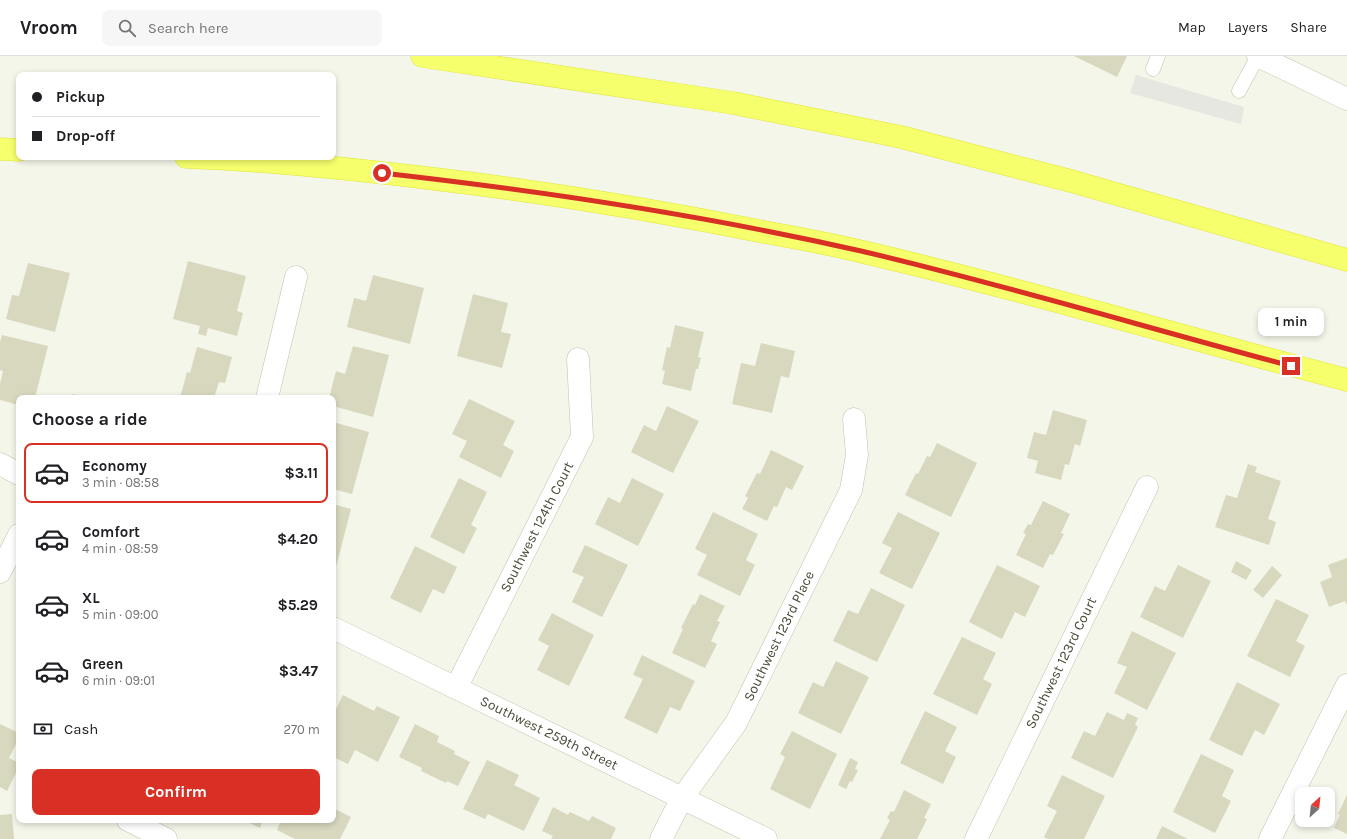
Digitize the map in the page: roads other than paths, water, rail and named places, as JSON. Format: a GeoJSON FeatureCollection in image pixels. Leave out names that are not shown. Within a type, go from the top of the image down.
{"type":"FeatureCollection","features":[{"type":"Feature","properties":{"kind":"highway"},"geometry":{"type":"LineString","coordinates":[[422,56],[733,103],[900,138],[1070,181],[1347,260]]}},
{"type":"Feature","properties":{"kind":"highway"},"geometry":{"type":"LineString","coordinates":[[0,149],[16,150]]}},
{"type":"Feature","properties":{"kind":"highway"},"geometry":{"type":"LineString","coordinates":[[225,160],[368,171],[471,183],[586,199],[707,220],[860,251],[1012,288],[1192,340],[1347,380]]}},
{"type":"Feature","properties":{"kind":"street"},"geometry":{"type":"LineString","coordinates":[[1258,56],[1347,99]]}},
{"type":"Feature","properties":{"kind":"street"},"geometry":{"type":"LineString","coordinates":[[268,395],[296,277]]}},
{"type":"Feature","properties":{"kind":"street","name":"Southwest 124th Court"},"geometry":{"type":"LineString","coordinates":[[456,688],[582,437],[578,359]]}},
{"type":"Feature","properties":{"kind":"street","name":"Southwest 123rd Place"},"geometry":{"type":"LineString","coordinates":[[661,839],[682,798],[736,723],[851,490],[857,455],[854,419]]}},
{"type":"Feature","properties":{"kind":"street"},"geometry":{"type":"LineString","coordinates":[[0,464],[16,472]]}},
{"type":"Feature","properties":{"kind":"street","name":"Southwest 123rd Court"},"geometry":{"type":"LineString","coordinates":[[976,839],[1147,487]]}},
{"type":"Feature","properties":{"kind":"street"},"geometry":{"type":"LineString","coordinates":[[0,572],[16,541]]}},
{"type":"Feature","properties":{"kind":"street","name":"Southwest 259th Street"},"geometry":{"type":"LineString","coordinates":[[336,629],[766,839]]}},
{"type":"Feature","properties":{"kind":"street"},"geometry":{"type":"LineString","coordinates":[[1270,839],[1347,685]]}},
{"type":"Feature","properties":{"kind":"street"},"geometry":{"type":"LineString","coordinates":[[134,823],[166,839]]}},
{"type":"Feature","properties":{"kind":"lane"},"geometry":{"type":"LineString","coordinates":[[1152,69],[1158,56]]}},
{"type":"Feature","properties":{"kind":"lane"},"geometry":{"type":"LineString","coordinates":[[1239,91],[1258,56]]}}]}
